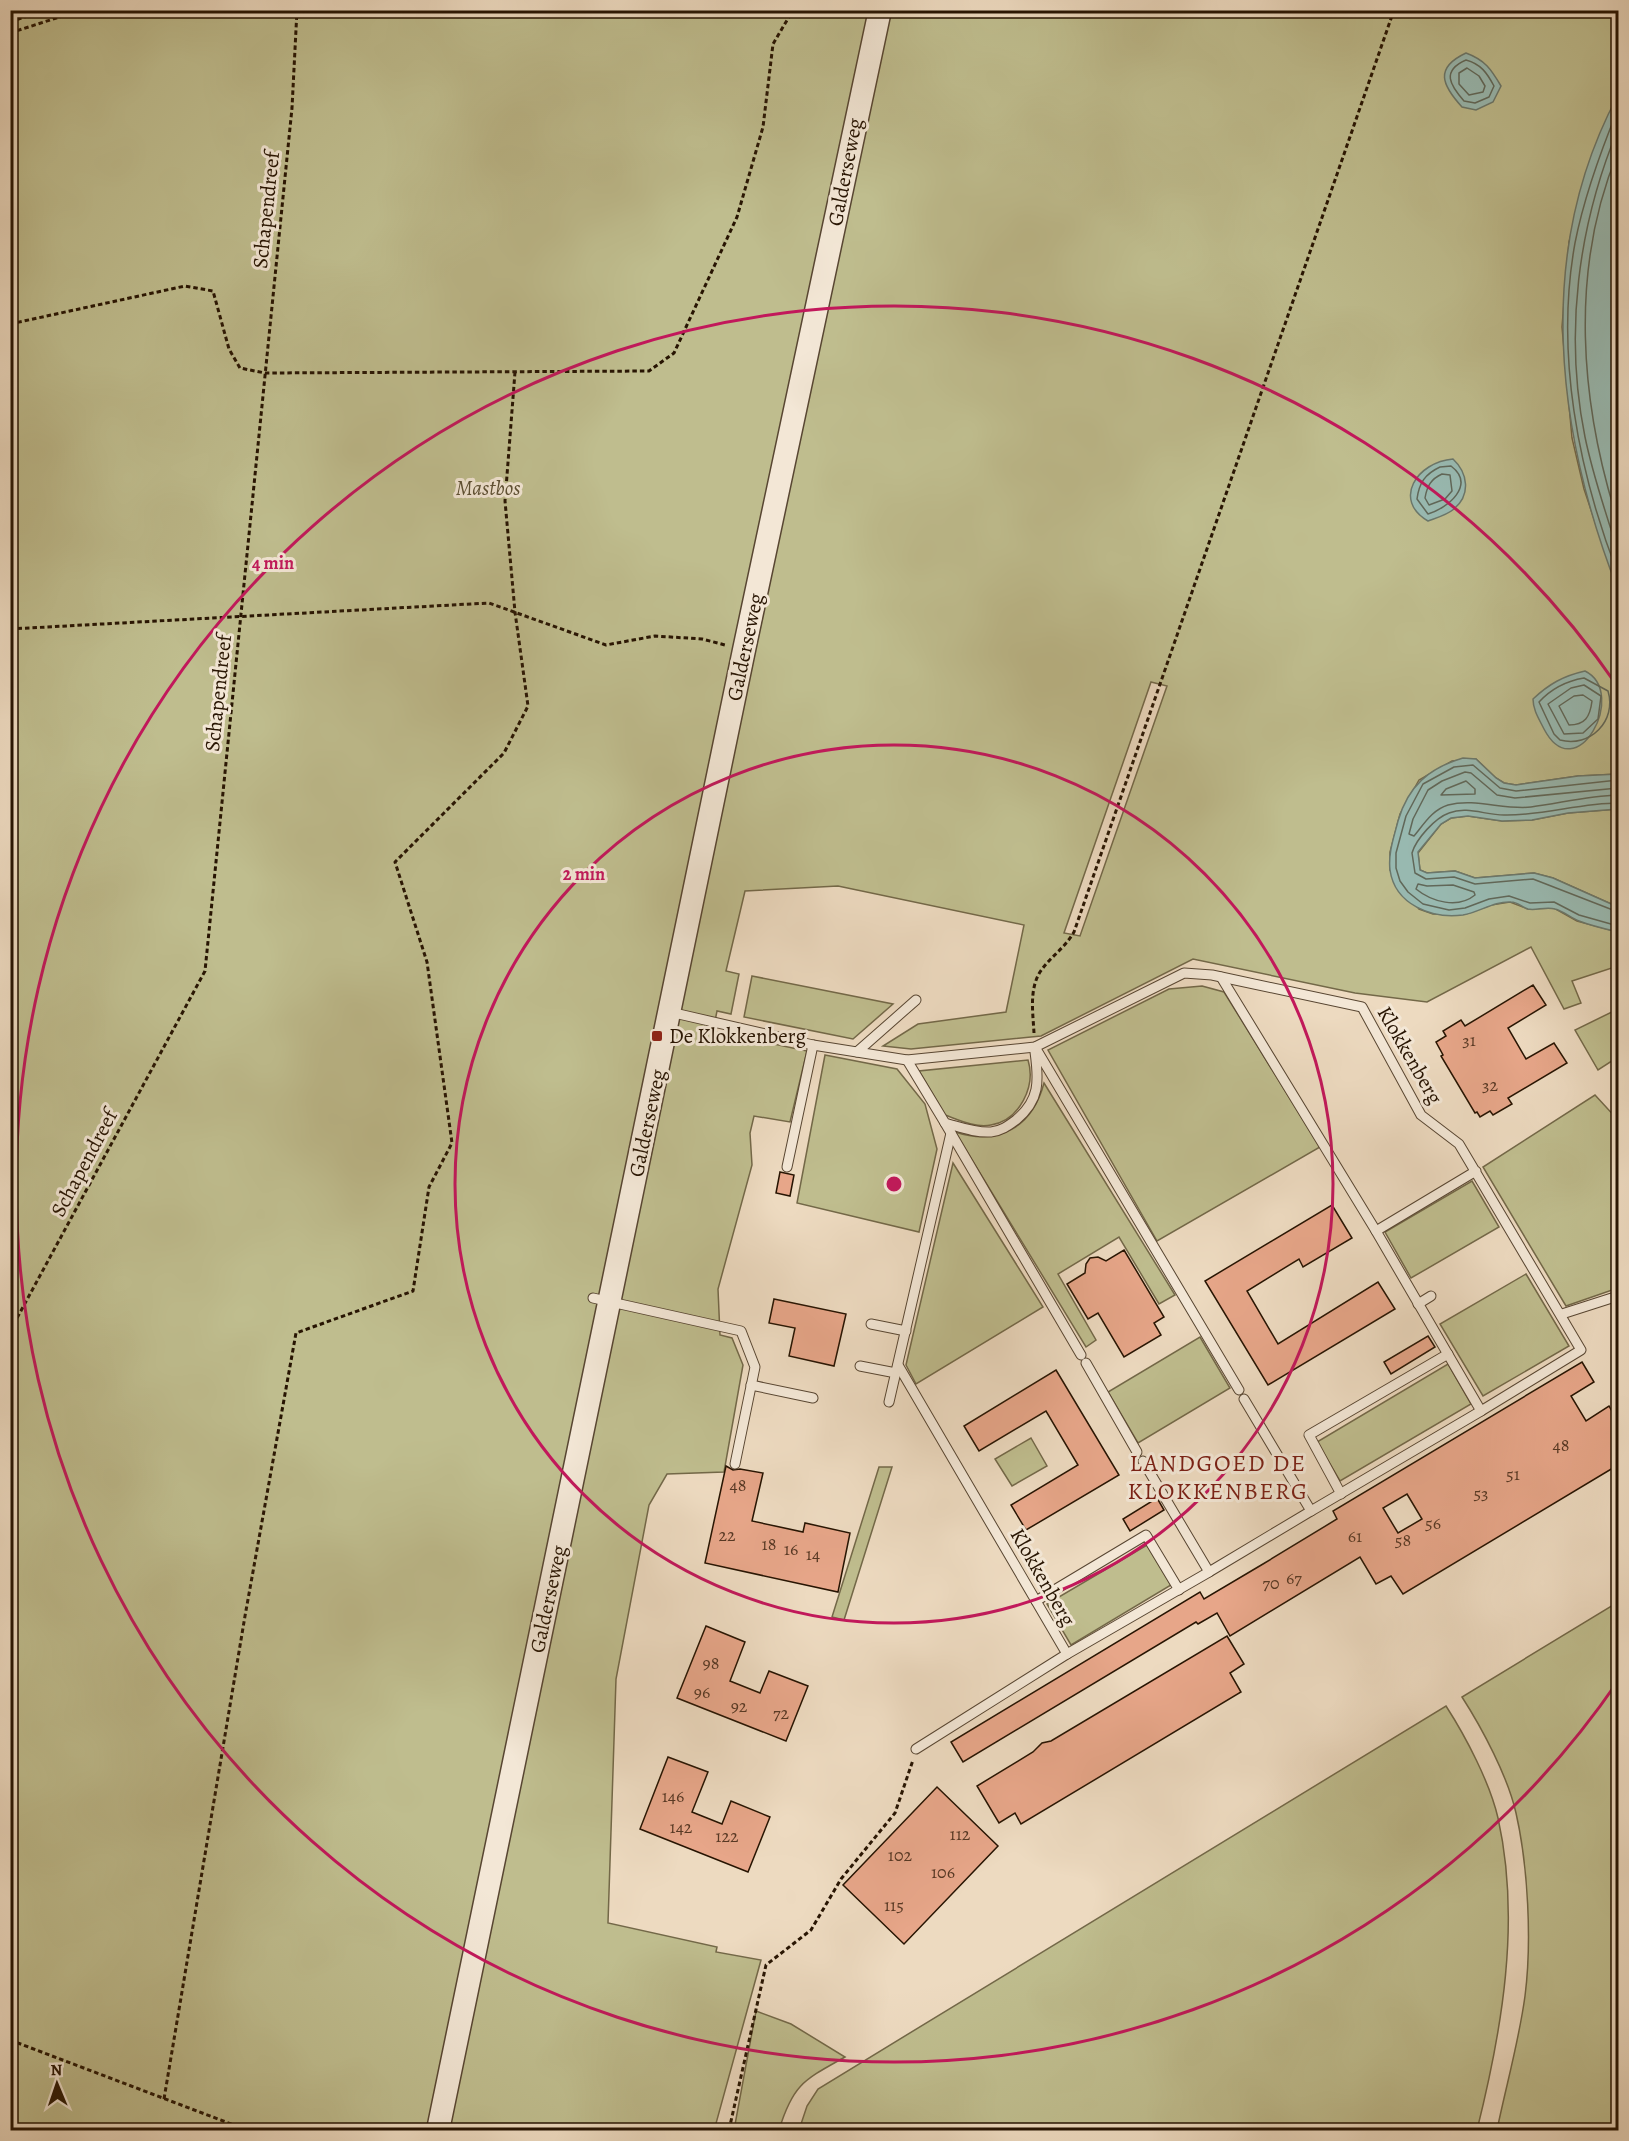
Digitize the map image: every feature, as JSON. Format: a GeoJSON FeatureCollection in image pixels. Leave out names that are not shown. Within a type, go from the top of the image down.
{"type":"FeatureCollection","features":[{"type":"Feature","properties":{"kind":"street","name":"Galderseweg"},"geometry":{"type":"LineString","coordinates":[[438,2130],[601,1300],[670,1012],[744,650],[880,10]]}},
{"type":"Feature","properties":{"kind":"lane","name":"Klokkenberg"},"geometry":{"type":"LineString","coordinates":[[670,1012],[813,1045],[907,1060],[1035,1047],[1184,974],[1221,977],[1362,1007],[1421,1115],[1459,1144],[1562,1314],[1581,1350],[1179,1590],[1067,1654],[916,1749]]}},
{"type":"Feature","properties":{"kind":"lane"},"geometry":{"type":"LineString","coordinates":[[1221,977],[1376,1231],[1481,1411]]}},
{"type":"Feature","properties":{"kind":"lane"},"geometry":{"type":"LineString","coordinates":[[857,1052],[916,1000]]}},
{"type":"Feature","properties":{"kind":"lane"},"geometry":{"type":"LineString","coordinates":[[787,1167],[813,1045]]}},
{"type":"Feature","properties":{"kind":"lane"},"geometry":{"type":"LineString","coordinates":[[945,1123],[990,1132],[1003,1129],[1015,1120],[1033,1102],[1038,1076],[1035,1047]]}},
{"type":"Feature","properties":{"kind":"lane"},"geometry":{"type":"LineString","coordinates":[[1035,1047],[1239,1390]]}},
{"type":"Feature","properties":{"kind":"lane"},"geometry":{"type":"LineString","coordinates":[[907,1060],[1137,1452]]}},
{"type":"Feature","properties":{"kind":"lane"},"geometry":{"type":"LineString","coordinates":[[889,1402],[951,1133]]}},
{"type":"Feature","properties":{"kind":"lane"},"geometry":{"type":"LineString","coordinates":[[1376,1231],[1476,1171]]}},
{"type":"Feature","properties":{"kind":"lane"},"geometry":{"type":"LineString","coordinates":[[1418,1304],[1431,1296]]}},
{"type":"Feature","properties":{"kind":"lane"},"geometry":{"type":"LineString","coordinates":[[1562,1314],[1618,1296]]}},
{"type":"Feature","properties":{"kind":"lane"},"geometry":{"type":"LineString","coordinates":[[601,1300],[741,1332],[754,1367],[735,1464]]}},
{"type":"Feature","properties":{"kind":"lane"},"geometry":{"type":"LineString","coordinates":[[871,1324],[906,1331]]}},
{"type":"Feature","properties":{"kind":"lane"},"geometry":{"type":"LineString","coordinates":[[1341,1494],[1309,1436],[1448,1354]]}},
{"type":"Feature","properties":{"kind":"lane"},"geometry":{"type":"LineString","coordinates":[[860,1366],[897,1369]]}},
{"type":"Feature","properties":{"kind":"lane","name":"Klokkenberg"},"geometry":{"type":"LineString","coordinates":[[897,1369],[1067,1654]]}},
{"type":"Feature","properties":{"kind":"lane"},"geometry":{"type":"LineString","coordinates":[[751,1385],[813,1398]]}},
{"type":"Feature","properties":{"kind":"lane"},"geometry":{"type":"LineString","coordinates":[[1245,1399],[1311,1511]]}},
{"type":"Feature","properties":{"kind":"lane"},"geometry":{"type":"LineString","coordinates":[[1143,1461],[1209,1572]]}},
{"type":"Feature","properties":{"kind":"lane"},"geometry":{"type":"LineString","coordinates":[[1036,1601],[1146,1535],[1179,1590]]}},
{"type":"Feature","properties":{"kind":"path"},"geometry":{"type":"LineString","coordinates":[[10,22],[45,10]]}},
{"type":"Feature","properties":{"kind":"path"},"geometry":{"type":"LineString","coordinates":[[10,33],[81,10]]}},
{"type":"Feature","properties":{"kind":"path","name":"Schapendreef"},"geometry":{"type":"LineString","coordinates":[[10,1331],[205,971],[291,108],[297,10]]}},
{"type":"Feature","properties":{"kind":"path"},"geometry":{"type":"LineString","coordinates":[[10,324],[185,286],[213,291],[229,350],[240,368],[265,373],[649,371],[674,353],[737,217],[763,127],[773,44],[793,10]]}},
{"type":"Feature","properties":{"kind":"path"},"geometry":{"type":"LineString","coordinates":[[1035,1047],[1032,997],[1040,973],[1066,947],[1074,932],[1395,10]]}},
{"type":"Feature","properties":{"kind":"path"},"geometry":{"type":"LineString","coordinates":[[164,2100],[245,1616],[296,1333],[412,1291],[429,1187],[453,1143],[427,962],[395,862],[504,753],[528,706],[514,612],[505,501],[515,372]]}},
{"type":"Feature","properties":{"kind":"path"},"geometry":{"type":"LineString","coordinates":[[10,629],[489,603],[606,645],[654,636],[702,639],[744,650]]}},
{"type":"Feature","properties":{"kind":"path"},"geometry":{"type":"LineString","coordinates":[[729,2130],[766,1965],[811,1930],[841,1879],[895,1813],[916,1749]]}},
{"type":"Feature","properties":{"kind":"path"},"geometry":{"type":"LineString","coordinates":[[10,2040],[246,2130]]}},
{"type":"Feature","properties":{"kind":"green space","name":"Mastbos"},"geometry":{"type":"Polygon","coordinates":[[[11,11],[1618,11],[1618,95],[1593,154],[1569,242],[1562,327],[1572,438],[1584,489],[1618,590],[1618,774],[1578,776],[1516,785],[1504,783],[1496,778],[1476,759],[1452,761],[1419,780],[1400,814],[1390,852],[1390,870],[1419,909],[1433,914],[1466,914],[1491,905],[1510,902],[1528,909],[1554,908],[1577,921],[1618,932],[1618,966],[1572,981],[1581,1003],[1564,1009],[1531,947],[1427,1002],[1355,993],[1193,959],[1041,1036],[911,1049],[883,1046],[918,1024],[1006,1012],[1024,925],[838,886],[745,891],[726,971],[739,974],[731,1014],[717,1011],[713,1031],[807,1051],[790,1122],[754,1116],[750,1133],[752,1165],[718,1289],[720,1335],[732,1338],[743,1365],[724,1472],[667,1474],[649,1505],[616,1679],[608,1923],[717,1947],[716,1952],[761,1960],[715,2127],[717,2130],[11,2130],[11,11]],[[1151,682],[1064,933],[1080,936],[1167,686],[1151,682]]]}},
{"type":"Feature","properties":{"kind":"green space"},"geometry":{"type":"Polygon","coordinates":[[[1618,809],[1618,907],[1553,878],[1534,873],[1475,878],[1455,871],[1427,873],[1420,870],[1418,853],[1441,824],[1451,818],[1468,816],[1502,821],[1532,820],[1568,813],[1618,809]]]}},
{"type":"Feature","properties":{"kind":"green space"},"geometry":{"type":"Polygon","coordinates":[[[752,976],[893,1004],[853,1039],[744,1017],[752,976]]]}},
{"type":"Feature","properties":{"kind":"green space"},"geometry":{"type":"Polygon","coordinates":[[[1202,986],[1224,992],[1320,1147],[1157,1241],[1048,1050],[1169,989],[1202,986]]]}},
{"type":"Feature","properties":{"kind":"green space"},"geometry":{"type":"Polygon","coordinates":[[[1618,1009],[1618,1057],[1598,1070],[1575,1030],[1618,1009]]]}},
{"type":"Feature","properties":{"kind":"green space"},"geometry":{"type":"Polygon","coordinates":[[[825,1055],[897,1069],[925,1104],[937,1149],[919,1232],[797,1203],[825,1055]]]}},
{"type":"Feature","properties":{"kind":"green space"},"geometry":{"type":"Polygon","coordinates":[[[1028,1060],[1030,1080],[1018,1109],[1001,1122],[985,1126],[967,1123],[945,1115],[919,1071],[1028,1060]]]}},
{"type":"Feature","properties":{"kind":"green space"},"geometry":{"type":"Polygon","coordinates":[[[1044,1083],[1175,1295],[1159,1304],[1119,1237],[1058,1274],[1096,1340],[1086,1347],[955,1132],[985,1137],[1011,1130],[1031,1112],[1044,1083]]]}},
{"type":"Feature","properties":{"kind":"green space"},"geometry":{"type":"Polygon","coordinates":[[[1595,1095],[1618,1120],[1618,1288],[1566,1306],[1483,1167],[1595,1095]]]}},
{"type":"Feature","properties":{"kind":"green space"},"geometry":{"type":"Polygon","coordinates":[[[953,1163],[1043,1307],[916,1384],[906,1365],[953,1163]]]}},
{"type":"Feature","properties":{"kind":"green space"},"geometry":{"type":"Polygon","coordinates":[[[1472,1181],[1499,1227],[1411,1278],[1385,1232],[1472,1181]]]}},
{"type":"Feature","properties":{"kind":"green space"},"geometry":{"type":"Polygon","coordinates":[[[1526,1274],[1569,1346],[1483,1396],[1440,1324],[1526,1274]]]}},
{"type":"Feature","properties":{"kind":"green space"},"geometry":{"type":"Polygon","coordinates":[[[1200,1337],[1230,1388],[1138,1443],[1108,1392],[1200,1337]]]}},
{"type":"Feature","properties":{"kind":"green space"},"geometry":{"type":"Polygon","coordinates":[[[1448,1364],[1471,1404],[1340,1481],[1317,1442],[1448,1364]]]}},
{"type":"Feature","properties":{"kind":"green space"},"geometry":{"type":"Polygon","coordinates":[[[1031,1438],[1047,1466],[1012,1486],[995,1459],[1031,1438]]]}},
{"type":"Feature","properties":{"kind":"green space"},"geometry":{"type":"Polygon","coordinates":[[[879,1467],[892,1467],[844,1620],[832,1617],[879,1467]]]}},
{"type":"Feature","properties":{"kind":"green space"},"geometry":{"type":"Polygon","coordinates":[[[1147,1545],[1171,1585],[1071,1645],[1047,1604],[1147,1545]]]}},
{"type":"Feature","properties":{"kind":"green space"},"geometry":{"type":"Polygon","coordinates":[[[1618,1602],[1618,2130],[1497,2130],[1525,1996],[1528,1952],[1526,1880],[1516,1813],[1507,1784],[1486,1738],[1462,1697],[1618,1602]]]}},
{"type":"Feature","properties":{"kind":"green space"},"geometry":{"type":"Polygon","coordinates":[[[1446,1706],[1476,1760],[1494,1804],[1505,1857],[1508,1896],[1506,1975],[1501,2014],[1477,2130],[799,2130],[807,2106],[818,2089],[1446,1706]]]}},
{"type":"Feature","properties":{"kind":"green space"},"geometry":{"type":"Polygon","coordinates":[[[756,2011],[791,2024],[845,2057],[802,2085],[789,2102],[779,2130],[734,2130],[756,2011]]]}},
{"type":"Feature","properties":{"kind":"water"},"geometry":{"type":"Polygon","coordinates":[[[1466,53],[1487,66],[1501,86],[1493,102],[1476,110],[1462,107],[1450,91],[1444,77],[1449,65],[1466,53]]]}},
{"type":"Feature","properties":{"kind":"water"},"geometry":{"type":"Polygon","coordinates":[[[1618,95],[1618,590],[1597,530],[1580,468],[1569,405],[1563,342],[1565,279],[1574,216],[1591,155],[1618,95]]]}},
{"type":"Feature","properties":{"kind":"water"},"geometry":{"type":"Polygon","coordinates":[[[1453,459],[1464,477],[1463,497],[1451,511],[1428,521],[1417,512],[1412,503],[1411,493],[1414,483],[1429,467],[1453,459]]]}},
{"type":"Feature","properties":{"kind":"water"},"geometry":{"type":"Polygon","coordinates":[[[1585,671],[1597,682],[1602,698],[1600,715],[1593,731],[1583,743],[1570,749],[1557,745],[1544,729],[1535,711],[1533,699],[1557,681],[1585,671]]]}},
{"type":"Feature","properties":{"kind":"water"},"geometry":{"type":"Polygon","coordinates":[[[1463,758],[1476,759],[1496,778],[1504,783],[1516,785],[1578,776],[1618,774],[1618,809],[1568,813],[1532,820],[1502,821],[1468,816],[1451,818],[1441,824],[1418,852],[1420,870],[1427,873],[1455,871],[1475,878],[1534,873],[1553,878],[1618,907],[1618,932],[1584,923],[1555,909],[1528,909],[1513,902],[1499,903],[1475,912],[1451,916],[1428,912],[1407,901],[1393,882],[1390,870],[1392,845],[1402,809],[1414,788],[1430,773],[1463,758]]]}},
{"type":"Feature","properties":{"kind":"building"},"geometry":{"type":"Polygon","coordinates":[[[1533,985],[1546,1005],[1508,1028],[1526,1059],[1554,1043],[1567,1063],[1508,1098],[1512,1104],[1493,1115],[1490,1111],[1480,1117],[1477,1112],[1475,1113],[1441,1056],[1443,1055],[1436,1042],[1446,1036],[1443,1031],[1461,1020],[1465,1026],[1533,985]]]}},
{"type":"Feature","properties":{"kind":"building"},"geometry":{"type":"Polygon","coordinates":[[[780,1172],[794,1175],[790,1196],[776,1193],[780,1172]]]}},
{"type":"Feature","properties":{"kind":"building"},"geometry":{"type":"Polygon","coordinates":[[[1332,1205],[1352,1238],[1303,1267],[1299,1259],[1247,1291],[1278,1344],[1378,1282],[1395,1309],[1268,1385],[1205,1281],[1332,1205]]]}},
{"type":"Feature","properties":{"kind":"building"},"geometry":{"type":"Polygon","coordinates":[[[1124,1250],[1164,1317],[1154,1323],[1161,1335],[1124,1357],[1098,1313],[1088,1319],[1067,1284],[1085,1273],[1086,1264],[1090,1258],[1098,1257],[1106,1261],[1124,1250]]]}},
{"type":"Feature","properties":{"kind":"building"},"geometry":{"type":"Polygon","coordinates":[[[774,1299],[846,1314],[834,1366],[789,1356],[795,1328],[769,1323],[774,1299]]]}},
{"type":"Feature","properties":{"kind":"building"},"geometry":{"type":"Polygon","coordinates":[[[1428,1336],[1435,1347],[1391,1374],[1384,1362],[1428,1336]]]}},
{"type":"Feature","properties":{"kind":"building"},"geometry":{"type":"Polygon","coordinates":[[[1582,1362],[1594,1382],[1571,1396],[1586,1421],[1609,1406],[1618,1422],[1618,1465],[1403,1594],[1391,1576],[1376,1584],[1360,1557],[1230,1636],[1217,1613],[1198,1624],[1196,1622],[963,1762],[951,1742],[1200,1592],[1204,1599],[1263,1564],[1337,1519],[1333,1511],[1582,1362]],[[1407,1494],[1383,1508],[1398,1533],[1422,1519],[1407,1494]]]}},
{"type":"Feature","properties":{"kind":"building"},"geometry":{"type":"Polygon","coordinates":[[[1056,1370],[1119,1475],[1026,1530],[1011,1505],[1078,1465],[1046,1411],[979,1451],[964,1426],[1056,1370]]]}},
{"type":"Feature","properties":{"kind":"building"},"geometry":{"type":"Polygon","coordinates":[[[726,1466],[733,1470],[763,1473],[752,1521],[803,1532],[805,1523],[850,1533],[838,1592],[705,1563],[726,1466]]]}},
{"type":"Feature","properties":{"kind":"building"},"geometry":{"type":"Polygon","coordinates":[[[1157,1498],[1164,1510],[1130,1531],[1123,1519],[1157,1498]]]}},
{"type":"Feature","properties":{"kind":"building"},"geometry":{"type":"Polygon","coordinates":[[[706,1626],[745,1642],[730,1681],[760,1693],[769,1671],[808,1686],[786,1741],[677,1698],[706,1626]]]}},
{"type":"Feature","properties":{"kind":"building"},"geometry":{"type":"Polygon","coordinates":[[[1227,1636],[1244,1664],[1230,1673],[1241,1692],[1021,1824],[1015,1813],[999,1823],[977,1786],[1033,1752],[1042,1743],[1051,1741],[1227,1636]]]}},
{"type":"Feature","properties":{"kind":"building"},"geometry":{"type":"Polygon","coordinates":[[[668,1757],[708,1772],[692,1812],[722,1824],[731,1801],[770,1817],[748,1872],[640,1829],[668,1757]]]}},
{"type":"Feature","properties":{"kind":"building"},"geometry":{"type":"Polygon","coordinates":[[[937,1787],[998,1846],[904,1944],[843,1885],[937,1787]]]}},
{"type":"Feature","properties":{"kind":"place","name":"De Klokkenberg"},"geometry":{"type":"Point","coordinates":[657,1036]}},
{"type":"Feature","properties":{"kind":"district","name":"LANDGOED DE KLOKKENBERG"},"geometry":{"type":"Point","coordinates":[1218,1477]}}]}
